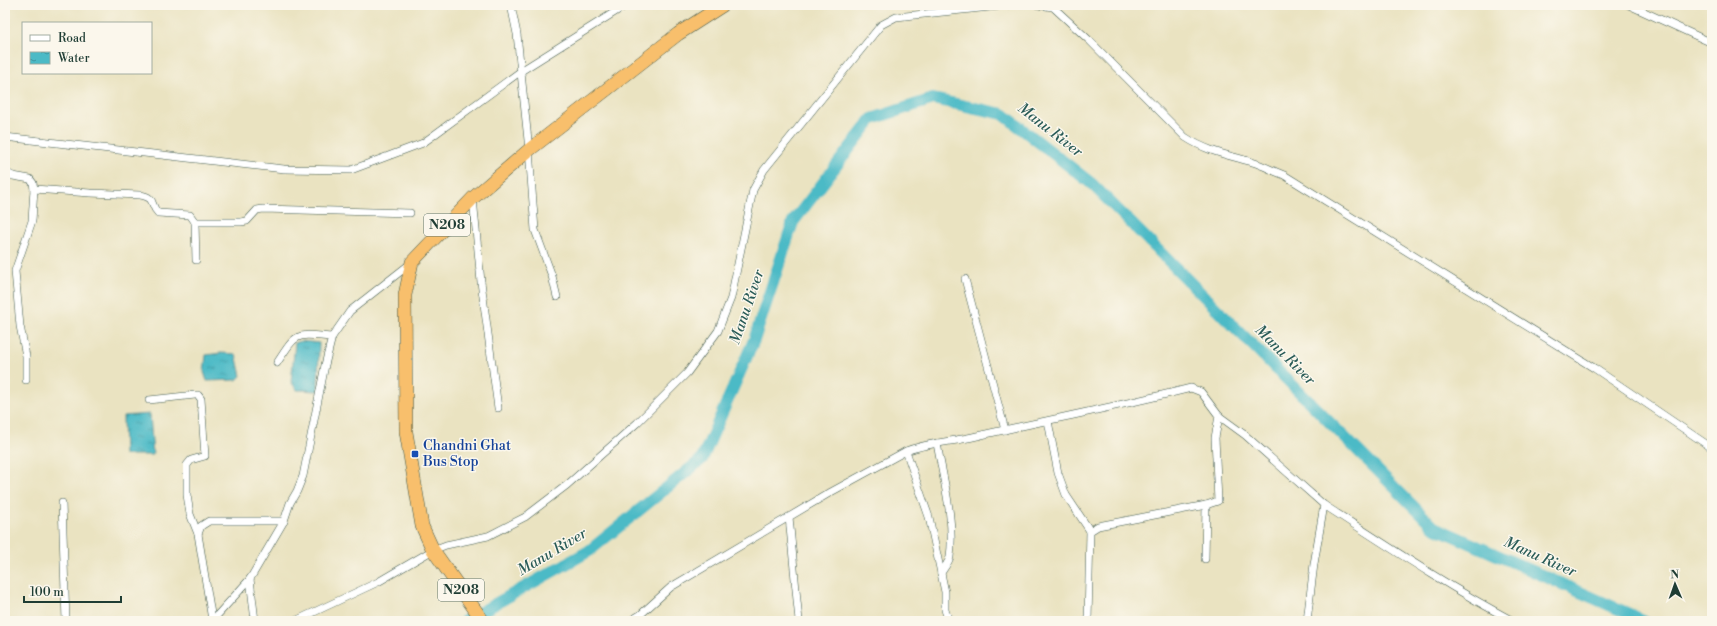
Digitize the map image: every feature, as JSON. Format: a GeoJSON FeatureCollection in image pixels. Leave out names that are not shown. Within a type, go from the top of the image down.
{"type":"FeatureCollection","features":[{"type":"Feature","properties":{"kind":"highway","name":"N208"},"geometry":{"type":"LineString","coordinates":[[483,621],[436,555],[422,526],[406,432],[405,294],[412,262],[473,198],[529,150],[678,34],[724,5]]}},
{"type":"Feature","properties":{"kind":"street"},"geometry":{"type":"LineString","coordinates":[[511,5],[521,71],[536,235],[552,276],[557,297]]}},
{"type":"Feature","properties":{"kind":"street"},"geometry":{"type":"LineString","coordinates":[[5,137],[284,169],[351,170],[423,143],[521,71],[626,5]]}},
{"type":"Feature","properties":{"kind":"street"},"geometry":{"type":"LineString","coordinates":[[295,621],[436,555],[446,545],[488,536],[525,517],[573,480],[637,423],[687,374],[718,331],[728,305],[753,190],[764,170],[881,25],[896,17],[1010,5]]}},
{"type":"Feature","properties":{"kind":"street"},"geometry":{"type":"LineString","coordinates":[[1038,5],[1053,7],[1106,57],[1185,137],[1198,146],[1218,154],[1253,162],[1284,175],[1594,368],[1712,448]]}},
{"type":"Feature","properties":{"kind":"street"},"geometry":{"type":"LineString","coordinates":[[1629,5],[1712,43]]}},
{"type":"Feature","properties":{"kind":"street"},"geometry":{"type":"LineString","coordinates":[[5,172],[12,176],[30,179],[33,183],[34,189],[32,221],[15,271],[20,326],[26,356],[26,380]]}},
{"type":"Feature","properties":{"kind":"street"},"geometry":{"type":"LineString","coordinates":[[34,189],[147,196],[152,200],[155,210],[158,213],[190,215],[195,222],[196,260]]}},
{"type":"Feature","properties":{"kind":"street"},"geometry":{"type":"LineString","coordinates":[[473,198],[481,282],[498,408]]}},
{"type":"Feature","properties":{"kind":"street"},"geometry":{"type":"LineString","coordinates":[[195,222],[247,221],[257,210],[263,209],[410,213]]}},
{"type":"Feature","properties":{"kind":"street"},"geometry":{"type":"LineString","coordinates":[[212,621],[250,579],[284,521],[290,503],[297,491],[303,476],[332,337],[350,311],[412,262]]}},
{"type":"Feature","properties":{"kind":"street"},"geometry":{"type":"LineString","coordinates":[[965,279],[1005,430]]}},
{"type":"Feature","properties":{"kind":"street"},"geometry":{"type":"LineString","coordinates":[[277,363],[296,337],[302,335],[332,337]]}},
{"type":"Feature","properties":{"kind":"street"},"geometry":{"type":"LineString","coordinates":[[630,621],[640,616],[671,587],[789,517],[906,451],[918,446],[1113,408],[1191,388],[1201,392],[1219,416],[1246,435],[1324,505],[1470,598],[1513,621]]}},
{"type":"Feature","properties":{"kind":"street"},"geometry":{"type":"LineString","coordinates":[[150,400],[195,395],[198,395],[201,399],[205,456],[191,460],[187,465],[187,495],[190,514],[198,534],[212,621]]}},
{"type":"Feature","properties":{"kind":"street"},"geometry":{"type":"LineString","coordinates":[[1090,531],[1098,526],[1206,505],[1218,501],[1215,438],[1219,416]]}},
{"type":"Feature","properties":{"kind":"street"},"geometry":{"type":"LineString","coordinates":[[1048,421],[1058,473],[1063,487],[1078,514],[1090,531],[1088,621]]}},
{"type":"Feature","properties":{"kind":"street"},"geometry":{"type":"LineString","coordinates":[[937,443],[948,504],[950,535],[950,558],[941,573]]}},
{"type":"Feature","properties":{"kind":"street"},"geometry":{"type":"LineString","coordinates":[[906,451],[929,517],[945,592],[945,610],[949,621]]}},
{"type":"Feature","properties":{"kind":"street"},"geometry":{"type":"LineString","coordinates":[[62,503],[66,621]]}},
{"type":"Feature","properties":{"kind":"street"},"geometry":{"type":"LineString","coordinates":[[1205,559],[1206,505]]}},
{"type":"Feature","properties":{"kind":"street"},"geometry":{"type":"LineString","coordinates":[[1307,621],[1314,564],[1324,505]]}},
{"type":"Feature","properties":{"kind":"street"},"geometry":{"type":"LineString","coordinates":[[789,517],[799,621]]}},
{"type":"Feature","properties":{"kind":"street"},"geometry":{"type":"LineString","coordinates":[[198,534],[201,526],[209,521],[284,521]]}},
{"type":"Feature","properties":{"kind":"street"},"geometry":{"type":"LineString","coordinates":[[250,579],[255,621]]}},
{"type":"Feature","properties":{"kind":"water"},"geometry":{"type":"Polygon","coordinates":[[[301,341],[319,343],[318,391],[297,390],[291,382],[295,343],[301,341]]]}},
{"type":"Feature","properties":{"kind":"water"},"geometry":{"type":"Polygon","coordinates":[[[221,353],[236,354],[241,376],[237,380],[207,381],[204,372],[206,355],[221,353]]]}},
{"type":"Feature","properties":{"kind":"water"},"geometry":{"type":"Polygon","coordinates":[[[150,414],[153,455],[124,455],[123,416],[150,414]]]}},
{"type":"Feature","properties":{"kind":"waterway","name":"Manu River"},"geometry":{"type":"LineString","coordinates":[[465,621],[589,551],[702,459],[754,340],[793,222],[872,119],[933,99],[1003,114],[1092,184],[1434,527],[1645,621]]}},
{"type":"Feature","properties":{"kind":"place","name":"Chandni Ghat Bus Stop"},"geometry":{"type":"Point","coordinates":[415,454]}}]}
